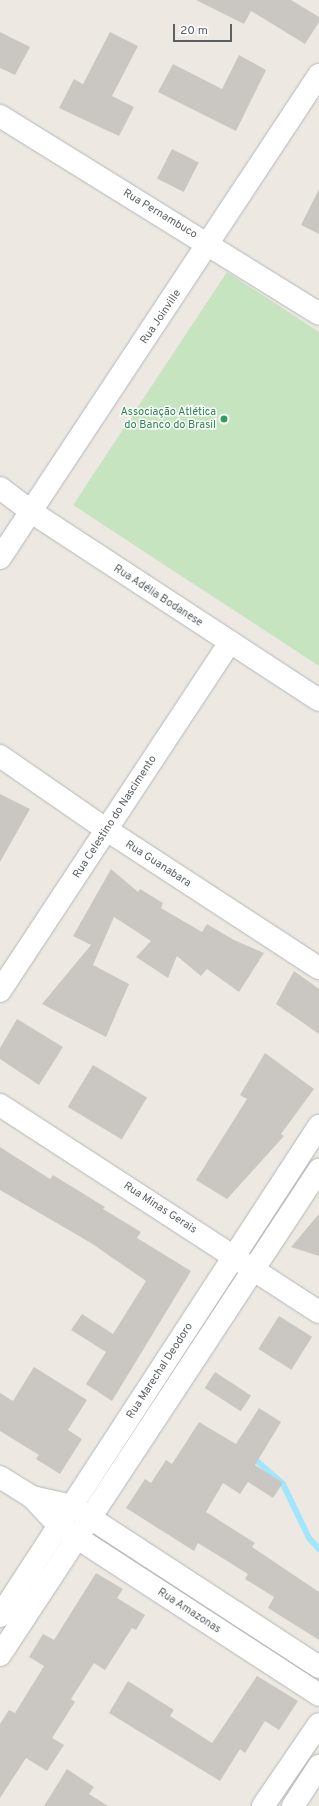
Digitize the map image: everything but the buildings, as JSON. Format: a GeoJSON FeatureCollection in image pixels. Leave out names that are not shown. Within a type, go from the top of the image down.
{"type":"FeatureCollection","features":[{"type":"Feature","properties":{"kind":"street","name":"Rua Joinville"},"geometry":{"type":"LineString","coordinates":[[0,558],[30,511],[180,290],[207,243],[319,75]]}},
{"type":"Feature","properties":{"kind":"street","name":"Rua Pernambuco"},"geometry":{"type":"LineString","coordinates":[[0,116],[207,243],[319,314]]}},
{"type":"Feature","properties":{"kind":"street","name":"Rua Adélia Bodanese"},"geometry":{"type":"LineString","coordinates":[[0,488],[30,511],[319,700]]}},
{"type":"Feature","properties":{"kind":"street","name":"Rua Celestino do Nascimento"},"geometry":{"type":"LineString","coordinates":[[0,991],[230,642]]}},
{"type":"Feature","properties":{"kind":"street","name":"Rua Guanabara"},"geometry":{"type":"LineString","coordinates":[[0,756],[107,830],[319,968]]}},
{"type":"Feature","properties":{"kind":"street","name":"Rua Minas Gerais"},"geometry":{"type":"LineString","coordinates":[[0,1105],[319,1312]]}},
{"type":"Feature","properties":{"kind":"street","name":"Rua Marechal Deodoro"},"geometry":{"type":"LineString","coordinates":[[0,1615],[319,1126]]}},
{"type":"Feature","properties":{"kind":"street"},"geometry":{"type":"LineString","coordinates":[[295,1163],[317,1173]]}},
{"type":"Feature","properties":{"kind":"street","name":"Rua Marechal Deodoro"},"geometry":{"type":"LineString","coordinates":[[0,1655],[317,1173]]}},
{"type":"Feature","properties":{"kind":"street"},"geometry":{"type":"LineString","coordinates":[[172,1353],[190,1365]]}},
{"type":"Feature","properties":{"kind":"street"},"geometry":{"type":"LineString","coordinates":[[129,1419],[147,1432]]}},
{"type":"Feature","properties":{"kind":"street"},"geometry":{"type":"LineString","coordinates":[[0,1477],[32,1497],[72,1506],[319,1667]]}},
{"type":"Feature","properties":{"kind":"street","name":"Rua Amazonas"},"geometry":{"type":"LineString","coordinates":[[32,1497],[59,1526],[319,1695]]}},
{"type":"Feature","properties":{"kind":"street"},"geometry":{"type":"LineString","coordinates":[[168,1598],[182,1578]]}},
{"type":"Feature","properties":{"kind":"street"},"geometry":{"type":"LineString","coordinates":[[0,1615],[18,1627]]}},
{"type":"Feature","properties":{"kind":"street"},"geometry":{"type":"LineString","coordinates":[[234,1641],[248,1621]]}},
{"type":"Feature","properties":{"kind":"street"},"geometry":{"type":"LineString","coordinates":[[319,1724],[268,1798],[294,1805],[319,1766]]}},
{"type":"Feature","properties":{"kind":"green space","name":"Associação Atlética do Banco do Brasil"},"geometry":{"type":"Polygon","coordinates":[[[227,272],[319,332],[319,666],[73,505],[227,272]]]}},
{"type":"Feature","properties":{"kind":"waterway"},"geometry":{"type":"LineString","coordinates":[[258,1462],[283,1484],[309,1538],[319,1549]]}},
{"type":"Feature","properties":{"kind":"place","name":"Associação Atlética do Banco do Brasil"},"geometry":{"type":"Point","coordinates":[224,419]}}]}
